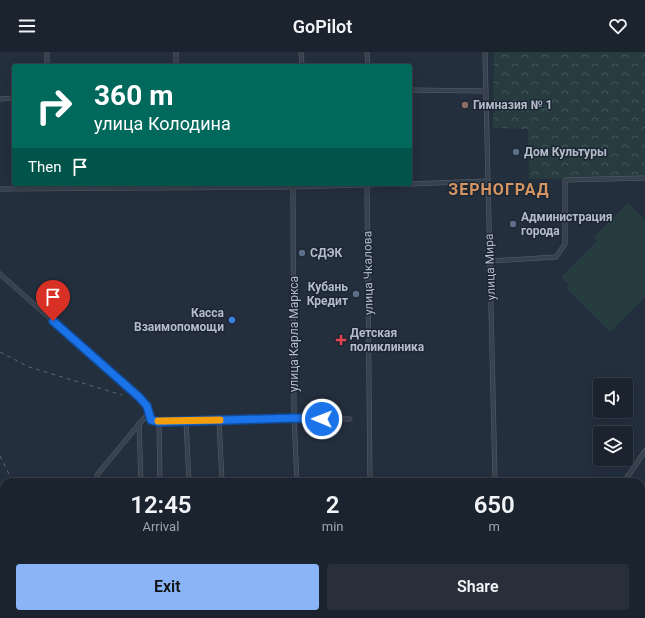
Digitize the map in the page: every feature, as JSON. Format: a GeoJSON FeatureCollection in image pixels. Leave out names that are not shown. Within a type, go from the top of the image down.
{"type":"FeatureCollection","features":[{"type":"Feature","properties":{"kind":"street"},"geometry":{"type":"LineString","coordinates":[[47,52],[47,64]]}},
{"type":"Feature","properties":{"kind":"street"},"geometry":{"type":"LineString","coordinates":[[176,52],[176,64]]}},
{"type":"Feature","properties":{"kind":"street"},"geometry":{"type":"LineString","coordinates":[[301,52],[302,64]]}},
{"type":"Feature","properties":{"kind":"street"},"geometry":{"type":"LineString","coordinates":[[367,52],[368,64]]}},
{"type":"Feature","properties":{"kind":"street","name":"улица Мира"},"geometry":{"type":"LineString","coordinates":[[485,52],[487,181],[496,478]]}},
{"type":"Feature","properties":{"kind":"street"},"geometry":{"type":"LineString","coordinates":[[412,90],[485,91]]}},
{"type":"Feature","properties":{"kind":"street"},"geometry":{"type":"LineString","coordinates":[[0,99],[12,98]]}},
{"type":"Feature","properties":{"kind":"street"},"geometry":{"type":"LineString","coordinates":[[490,261],[556,257],[565,244],[565,180],[645,178]]}},
{"type":"Feature","properties":{"kind":"street"},"geometry":{"type":"LineString","coordinates":[[412,184],[487,181]]}},
{"type":"Feature","properties":{"kind":"street"},"geometry":{"type":"LineString","coordinates":[[0,189],[52,186],[298,186]]}},
{"type":"Feature","properties":{"kind":"street","name":"улица Чкалова"},"geometry":{"type":"LineString","coordinates":[[367,186],[370,478]]}},
{"type":"Feature","properties":{"kind":"street","name":"улица Карла Маркса"},"geometry":{"type":"LineString","coordinates":[[293,187],[294,418],[297,478]]}},
{"type":"Feature","properties":{"kind":"street"},"geometry":{"type":"LineString","coordinates":[[0,274],[139,397],[147,406],[151,420],[159,422],[294,418],[350,419]]}},
{"type":"Feature","properties":{"kind":"street"},"geometry":{"type":"LineString","coordinates":[[97,478],[97,475],[149,413]]}},
{"type":"Feature","properties":{"kind":"street"},"geometry":{"type":"LineString","coordinates":[[219,420],[222,478]]}},
{"type":"Feature","properties":{"kind":"street"},"geometry":{"type":"LineString","coordinates":[[186,421],[189,478]]}},
{"type":"Feature","properties":{"kind":"street"},"geometry":{"type":"LineString","coordinates":[[159,422],[160,478]]}},
{"type":"Feature","properties":{"kind":"street"},"geometry":{"type":"LineString","coordinates":[[139,424],[141,478]]}},
{"type":"Feature","properties":{"kind":"street"},"geometry":{"type":"LineString","coordinates":[[627,478],[645,452]]}},
{"type":"Feature","properties":{"kind":"green space"},"geometry":{"type":"Polygon","coordinates":[[[494,52],[645,52],[645,176],[529,179],[528,129],[493,128],[494,52]]]}},
{"type":"Feature","properties":{"kind":"green space"},"geometry":{"type":"Polygon","coordinates":[[[628,203],[645,220],[645,297],[610,332],[566,288],[569,285],[561,277],[597,241],[594,237],[628,203]]]}},
{"type":"Feature","properties":{"kind":"railway"},"geometry":{"type":"LineString","coordinates":[[0,352],[29,367],[122,395]]}},
{"type":"Feature","properties":{"kind":"railway"},"geometry":{"type":"LineString","coordinates":[[0,456],[11,478]]}},
{"type":"Feature","properties":{"kind":"slow traffic"},"geometry":{"type":"LineString","coordinates":[[158,421],[220,420]]}},
{"type":"Feature","properties":{"kind":"place","name":"Гимназия № 1"},"geometry":{"type":"Point","coordinates":[465,105]}},
{"type":"Feature","properties":{"kind":"place","name":"Дом Культуры"},"geometry":{"type":"Point","coordinates":[516,152]}},
{"type":"Feature","properties":{"kind":"place","name":"Администрация города"},"geometry":{"type":"Point","coordinates":[513,224]}},
{"type":"Feature","properties":{"kind":"place","name":"СДЭК"},"geometry":{"type":"Point","coordinates":[302,253]}},
{"type":"Feature","properties":{"kind":"place","name":"Кубань Кредит"},"geometry":{"type":"Point","coordinates":[356,294]}},
{"type":"Feature","properties":{"kind":"place","name":"Касса Взаимопомощи"},"geometry":{"type":"Point","coordinates":[232,320]}},
{"type":"Feature","properties":{"kind":"place","name":"Детская поликлиника"},"geometry":{"type":"Point","coordinates":[341,340]}},
{"type":"Feature","properties":{"kind":"district","name":"ЗЕРНОГРАД"},"geometry":{"type":"Point","coordinates":[499,189]}},
{"type":"Feature","properties":{"kind":"route"},"geometry":{"type":"LineString","coordinates":[[53,321],[139,397],[147,406],[151,420],[159,422],[294,418],[322,419]]}}]}
